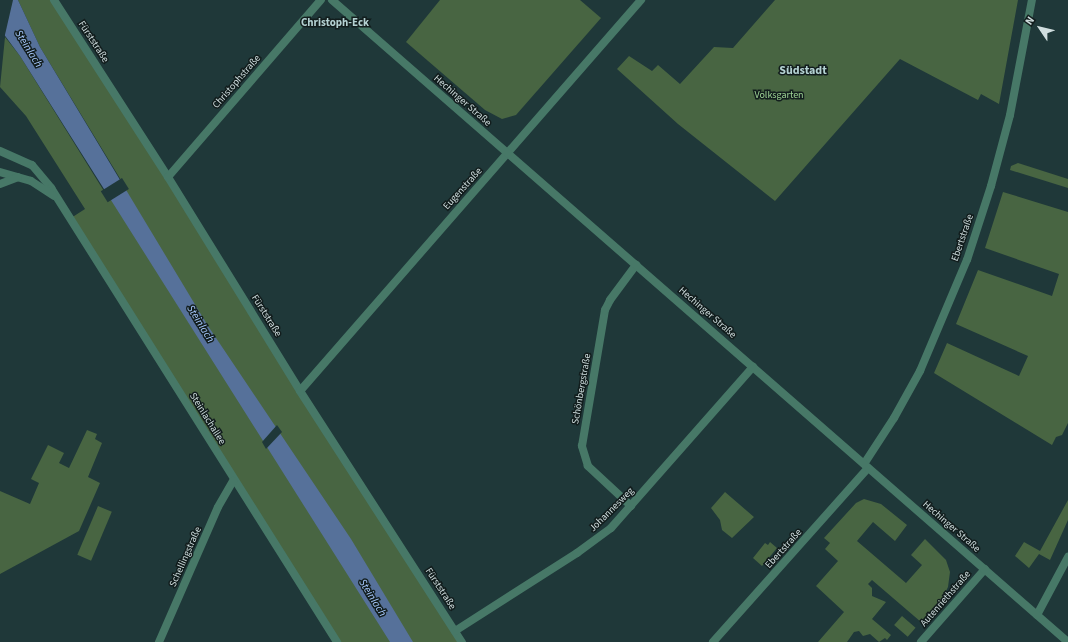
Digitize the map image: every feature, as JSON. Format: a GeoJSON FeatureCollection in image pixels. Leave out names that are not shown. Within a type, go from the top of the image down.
{"type":"FeatureCollection","features":[{"type":"Feature","properties":{"kind":"street","name":"Fürststraße"},"geometry":{"type":"LineString","coordinates":[[54,0],[168,177],[300,392],[462,642]]}},
{"type":"Feature","properties":{"kind":"street","name":"Christophstraße"},"geometry":{"type":"LineString","coordinates":[[168,177],[321,0]]}},
{"type":"Feature","properties":{"kind":"street","name":"Hechinger Straße"},"geometry":{"type":"LineString","coordinates":[[332,0],[1068,642]]}},
{"type":"Feature","properties":{"kind":"street","name":"Eugenstraße"},"geometry":{"type":"LineString","coordinates":[[300,392],[641,0]]}},
{"type":"Feature","properties":{"kind":"street","name":"Ebertstraße"},"geometry":{"type":"LineString","coordinates":[[713,642],[866,466],[920,371],[967,260],[993,180],[1010,115],[1032,0]]}},
{"type":"Feature","properties":{"kind":"street","name":"Steinlachallee"},"geometry":{"type":"LineString","coordinates":[[0,151],[32,165],[61,204],[234,481],[337,642]]}},
{"type":"Feature","properties":{"kind":"street","name":"Steinlachallee"},"geometry":{"type":"LineString","coordinates":[[0,172],[18,177],[42,187],[61,204]]}},
{"type":"Feature","properties":{"kind":"street"},"geometry":{"type":"LineString","coordinates":[[0,184],[18,177]]}},
{"type":"Feature","properties":{"kind":"street","name":"Schönbergstraße"},"geometry":{"type":"LineString","coordinates":[[632,506],[588,466],[582,446],[605,310],[610,300],[636,265]]}},
{"type":"Feature","properties":{"kind":"street","name":"Johannesweg"},"geometry":{"type":"LineString","coordinates":[[455,631],[588,546],[611,528],[753,367]]}},
{"type":"Feature","properties":{"kind":"street","name":"Schellingstraße"},"geometry":{"type":"LineString","coordinates":[[159,642],[218,507],[234,481]]}},
{"type":"Feature","properties":{"kind":"street"},"geometry":{"type":"LineString","coordinates":[[1037,615],[1068,557]]}},
{"type":"Feature","properties":{"kind":"street","name":"Autenriethstraße"},"geometry":{"type":"LineString","coordinates":[[921,642],[985,569]]}},
{"type":"Feature","properties":{"kind":"green space"},"geometry":{"type":"Polygon","coordinates":[[[18,0],[54,0],[462,642],[337,642],[71,218],[85,209],[26,116],[0,87],[5,37],[20,56],[107,196],[124,185],[40,47],[18,0]]]}},
{"type":"Feature","properties":{"kind":"green space"},"geometry":{"type":"Polygon","coordinates":[[[440,0],[580,0],[601,18],[516,115],[502,119],[485,110],[406,42],[440,0]]]}},
{"type":"Feature","properties":{"kind":"green space","name":"Volksgarten"},"geometry":{"type":"Polygon","coordinates":[[[775,0],[1018,0],[999,104],[981,94],[978,100],[900,59],[775,201],[678,124],[617,69],[629,56],[652,71],[658,65],[680,84],[714,47],[733,48],[775,0]]]}},
{"type":"Feature","properties":{"kind":"green space"},"geometry":{"type":"Polygon","coordinates":[[[1018,163],[1068,179],[1068,188],[1010,170],[1011,166],[1018,163]]]}},
{"type":"Feature","properties":{"kind":"green space"},"geometry":{"type":"Polygon","coordinates":[[[1003,192],[1068,212],[1068,423],[1062,435],[1056,437],[1052,445],[934,373],[947,343],[1019,376],[1028,356],[956,324],[978,270],[1052,296],[1059,274],[985,248],[1003,192]]]}},
{"type":"Feature","properties":{"kind":"green space"},"geometry":{"type":"Polygon","coordinates":[[[87,430],[97,434],[95,439],[102,443],[88,477],[100,483],[79,531],[0,574],[0,491],[30,504],[39,483],[31,479],[48,445],[64,453],[59,463],[69,468],[87,430]]]}},
{"type":"Feature","properties":{"kind":"green space"},"geometry":{"type":"Polygon","coordinates":[[[725,492],[754,517],[732,538],[722,530],[720,520],[711,508],[725,492]]]}},
{"type":"Feature","properties":{"kind":"green space"},"geometry":{"type":"Polygon","coordinates":[[[864,499],[881,504],[907,525],[895,541],[873,522],[857,541],[906,583],[922,565],[911,555],[925,539],[946,560],[950,572],[948,587],[943,597],[921,622],[872,580],[868,584],[872,588],[872,596],[886,602],[872,619],[891,635],[887,640],[885,638],[879,642],[870,634],[863,636],[859,631],[854,632],[847,642],[818,642],[844,612],[816,586],[838,561],[825,549],[830,543],[824,538],[856,503],[864,499]]]}},
{"type":"Feature","properties":{"kind":"green space"},"geometry":{"type":"Polygon","coordinates":[[[1068,500],[1068,520],[1050,560],[1039,554],[1029,568],[1015,556],[1024,542],[1040,551],[1068,500]]]}},
{"type":"Feature","properties":{"kind":"green space"},"geometry":{"type":"Polygon","coordinates":[[[98,506],[112,512],[91,561],[77,555],[98,506]]]}},
{"type":"Feature","properties":{"kind":"green space"},"geometry":{"type":"Polygon","coordinates":[[[770,542],[777,548],[762,566],[753,558],[765,543],[768,545],[770,542]]]}},
{"type":"Feature","properties":{"kind":"green space"},"geometry":{"type":"Polygon","coordinates":[[[902,616],[916,628],[908,637],[894,625],[902,616]]]}},
{"type":"Feature","properties":{"kind":"water","name":"Steinlach"},"geometry":{"type":"Polygon","coordinates":[[[0,0],[18,0],[40,47],[208,326],[351,539],[413,642],[390,642],[20,56],[0,29],[0,0]]]}},
{"type":"Feature","properties":{"kind":"pier"},"geometry":{"type":"Polygon","coordinates":[[[0,0],[13,0],[4,39],[0,33],[0,0]]]}},
{"type":"Feature","properties":{"kind":"pier"},"geometry":{"type":"Polygon","coordinates":[[[122,178],[129,189],[108,202],[101,191],[122,178]]]}},
{"type":"Feature","properties":{"kind":"pier"},"geometry":{"type":"Polygon","coordinates":[[[277,425],[282,432],[266,449],[262,442],[277,425]]]}},
{"type":"Feature","properties":{"kind":"district","name":"Christoph-Eck"},"geometry":{"type":"Point","coordinates":[335,23]}},
{"type":"Feature","properties":{"kind":"district","name":"Südstadt"},"geometry":{"type":"Point","coordinates":[803,71]}}]}
